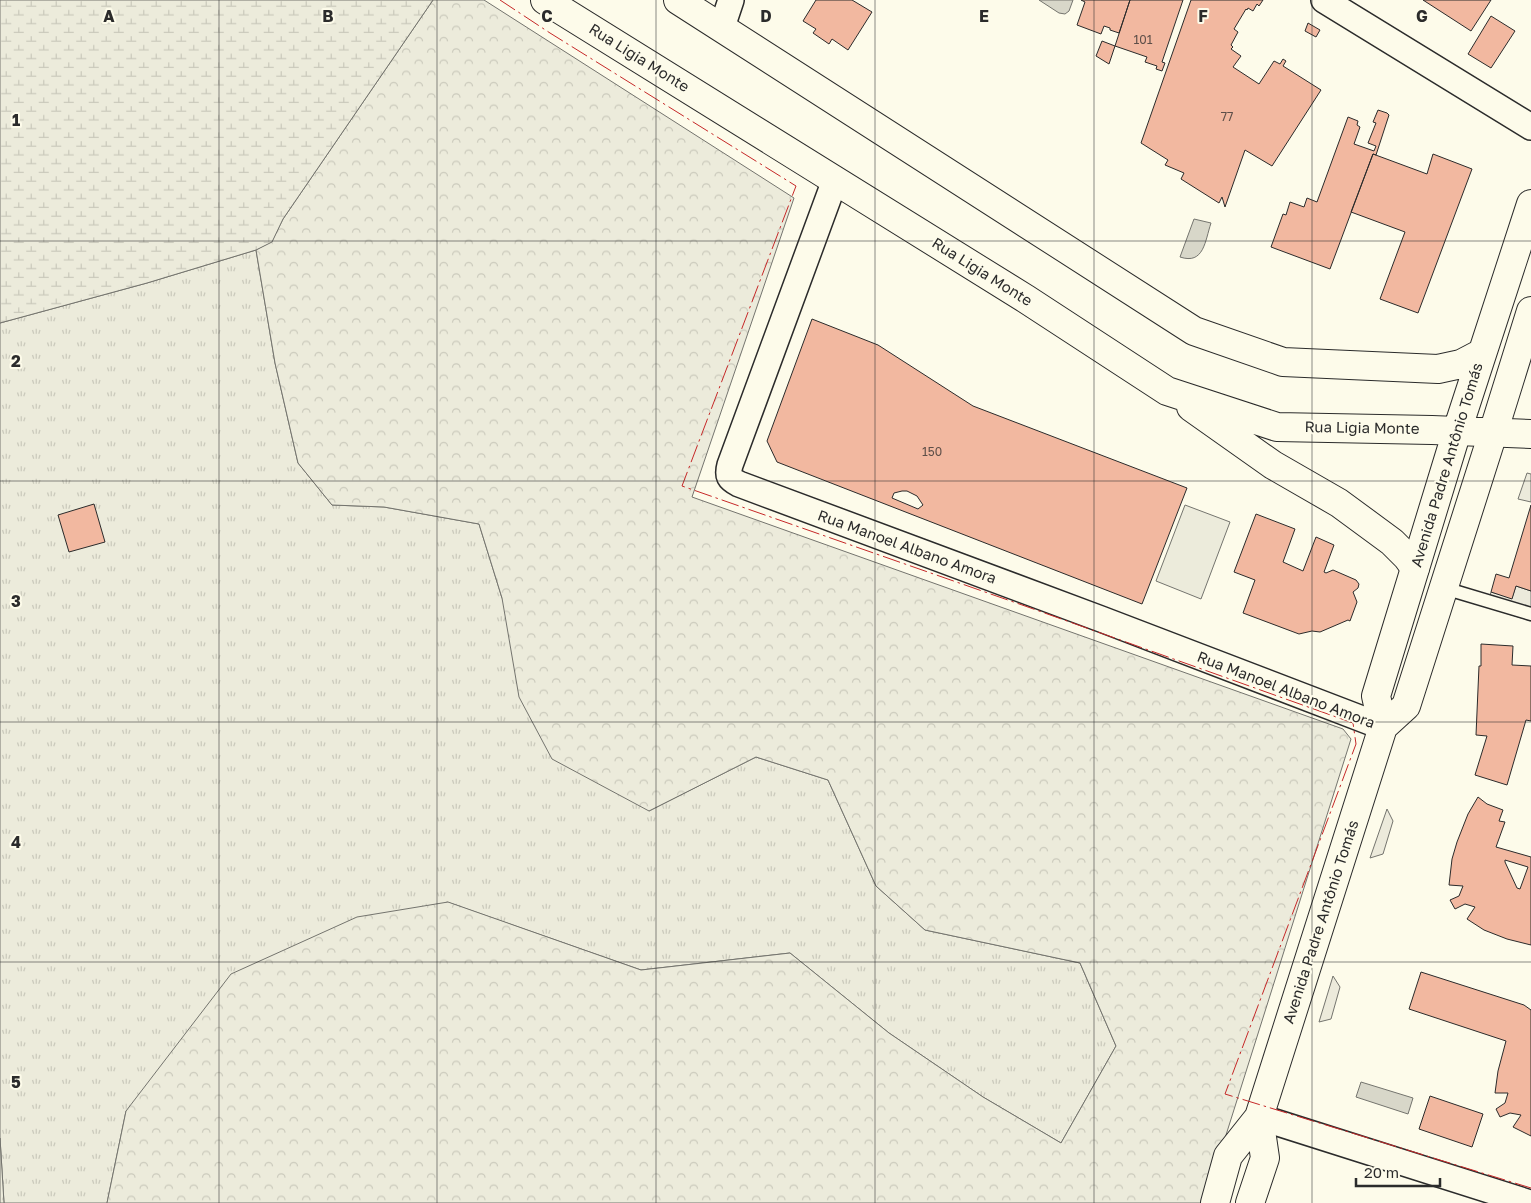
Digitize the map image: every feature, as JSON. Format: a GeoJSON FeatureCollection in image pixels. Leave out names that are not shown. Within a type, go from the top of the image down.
{"type":"FeatureCollection","features":[{"type":"Feature","properties":{"kind":"main road","name":"Rua Ligia Monte"},"geometry":{"type":"LineString","coordinates":[[545,0],[1026,300],[1167,391],[1278,426],[1531,434]]}},
{"type":"Feature","properties":{"kind":"main road"},"geometry":{"type":"LineString","coordinates":[[678,0],[1194,331],[1283,362],[1438,368],[1461,364],[1482,353]]}},
{"type":"Feature","properties":{"kind":"main road","name":"Avenida Padre Antônio Tomás"},"geometry":{"type":"LineString","coordinates":[[1215,1203],[1228,1156],[1259,1117],[1383,726],[1376,696],[1414,568],[1531,204]]}},
{"type":"Feature","properties":{"kind":"main road"},"geometry":{"type":"LineString","coordinates":[[1383,726],[1406,706],[1531,311]]}},
{"type":"Feature","properties":{"kind":"main road"},"geometry":{"type":"LineString","coordinates":[[1167,391],[1273,464],[1339,504],[1392,542],[1407,557],[1414,568]]}},
{"type":"Feature","properties":{"kind":"main road","name":"Avenida Padre Antônio Tomás"},"geometry":{"type":"LineString","coordinates":[[1250,1203],[1264,1158],[1259,1117]]}},
{"type":"Feature","properties":{"kind":"street"},"geometry":{"type":"LineString","coordinates":[[722,27],[731,0]]}},
{"type":"Feature","properties":{"kind":"street"},"geometry":{"type":"LineString","coordinates":[[1324,0],[1531,127]]}},
{"type":"Feature","properties":{"kind":"street","name":"Rua Manoel Albano Amora"},"geometry":{"type":"LineString","coordinates":[[835,180],[730,465],[728,473],[730,480],[1383,726]]}},
{"type":"Feature","properties":{"kind":"street"},"geometry":{"type":"LineString","coordinates":[[1259,1117],[1530,1203]]}},
{"type":"Feature","properties":{"kind":"lane"},"geometry":{"type":"LineString","coordinates":[[1444,588],[1531,614]]}},
{"type":"Feature","properties":{"kind":"green space"},"geometry":{"type":"Polygon","coordinates":[[[0,0],[433,0],[283,219],[272,242],[256,250],[147,283],[0,323],[0,0]]]}},
{"type":"Feature","properties":{"kind":"green space"},"geometry":{"type":"Polygon","coordinates":[[[433,0],[484,0],[794,198],[692,497],[1343,729],[1351,739],[1214,1173],[1207,1203],[107,1203],[126,1111],[231,974],[357,917],[448,902],[641,970],[790,953],[889,1033],[983,1097],[1061,1143],[1116,1046],[1080,963],[925,930],[876,886],[828,780],[756,757],[649,811],[552,759],[519,697],[502,598],[479,524],[384,507],[332,505],[298,463],[275,363],[256,250],[272,241],[283,219],[433,0]]]}},
{"type":"Feature","properties":{"kind":"green space"},"geometry":{"type":"Polygon","coordinates":[[[256,250],[275,363],[298,463],[332,505],[384,507],[479,524],[502,598],[649,811],[756,757],[828,780],[876,886],[925,930],[1080,963],[1116,1046],[1061,1143],[983,1097],[889,1033],[790,953],[641,970],[447,902],[126,1111],[107,1203],[4,1203],[0,1138],[0,323],[147,283],[256,250]]]}},
{"type":"Feature","properties":{"kind":"green space"},"geometry":{"type":"Polygon","coordinates":[[[1185,505],[1230,522],[1201,599],[1156,581],[1185,505]]]}},
{"type":"Feature","properties":{"kind":"green space"},"geometry":{"type":"Polygon","coordinates":[[[0,1138],[4,1203],[0,1203],[0,1138]]]}},
{"type":"Feature","properties":{"kind":"shaded area"},"geometry":{"type":"Polygon","coordinates":[[[1039,0],[1073,0],[1069,11],[1065,14],[1059,13],[1039,0]]]}},
{"type":"Feature","properties":{"kind":"shaded area"},"geometry":{"type":"Polygon","coordinates":[[[1194,219],[1211,223],[1205,244],[1199,255],[1194,258],[1180,257],[1194,219]]]}},
{"type":"Feature","properties":{"kind":"shaded area"},"geometry":{"type":"Polygon","coordinates":[[[1527,473],[1531,474],[1531,502],[1518,499],[1527,473]]]}},
{"type":"Feature","properties":{"kind":"shaded area"},"geometry":{"type":"Polygon","coordinates":[[[1516,586],[1531,591],[1531,621],[1486,607],[1491,592],[1512,598],[1516,586]]]}},
{"type":"Feature","properties":{"kind":"shaded area"},"geometry":{"type":"Polygon","coordinates":[[[1387,809],[1393,821],[1383,854],[1370,858],[1387,809]]]}},
{"type":"Feature","properties":{"kind":"shaded area"},"geometry":{"type":"Polygon","coordinates":[[[1333,976],[1340,987],[1331,1019],[1319,1022],[1333,976]]]}},
{"type":"Feature","properties":{"kind":"shaded area"},"geometry":{"type":"Polygon","coordinates":[[[1361,1082],[1413,1098],[1408,1114],[1356,1097],[1361,1082]]]}},
{"type":"Feature","properties":{"kind":"building"},"geometry":{"type":"Polygon","coordinates":[[[816,0],[852,0],[872,12],[848,50],[832,39],[829,44],[813,33],[816,29],[803,21],[816,0]]]}},
{"type":"Feature","properties":{"kind":"building"},"geometry":{"type":"Polygon","coordinates":[[[1081,0],[1130,0],[1119,33],[1104,26],[1101,34],[1077,25],[1085,2],[1081,0]]]}},
{"type":"Feature","properties":{"kind":"building"},"geometry":{"type":"Polygon","coordinates":[[[1130,0],[1183,0],[1162,62],[1165,63],[1162,71],[1156,69],[1157,66],[1145,62],[1147,57],[1115,46],[1130,0]]]}},
{"type":"Feature","properties":{"kind":"building"},"geometry":{"type":"Polygon","coordinates":[[[1191,0],[1263,0],[1259,6],[1257,4],[1253,11],[1248,8],[1246,9],[1234,29],[1238,32],[1231,45],[1233,47],[1231,49],[1241,56],[1233,67],[1259,84],[1274,61],[1280,64],[1283,59],[1286,61],[1283,66],[1321,90],[1272,166],[1245,150],[1225,207],[1222,197],[1219,203],[1181,179],[1184,173],[1165,165],[1168,160],[1141,143],[1191,0]]]}},
{"type":"Feature","properties":{"kind":"building"},"geometry":{"type":"Polygon","coordinates":[[[1423,0],[1491,0],[1471,31],[1423,0]]]}},
{"type":"Feature","properties":{"kind":"building"},"geometry":{"type":"Polygon","coordinates":[[[1491,16],[1515,31],[1491,68],[1468,54],[1491,16]]]}},
{"type":"Feature","properties":{"kind":"building"},"geometry":{"type":"Polygon","coordinates":[[[1308,23],[1320,30],[1316,37],[1305,31],[1308,23]]]}},
{"type":"Feature","properties":{"kind":"building"},"geometry":{"type":"Polygon","coordinates":[[[1102,41],[1115,46],[1109,64],[1096,56],[1102,41]]]}},
{"type":"Feature","properties":{"kind":"building"},"geometry":{"type":"Polygon","coordinates":[[[1378,110],[1389,115],[1376,155],[1373,154],[1330,269],[1271,247],[1283,214],[1286,215],[1290,202],[1304,207],[1307,198],[1317,202],[1348,117],[1358,121],[1357,125],[1360,127],[1354,144],[1374,151],[1376,146],[1368,143],[1376,123],[1373,122],[1378,110]]]}},
{"type":"Feature","properties":{"kind":"building"},"geometry":{"type":"Polygon","coordinates":[[[1373,154],[1427,174],[1433,154],[1472,169],[1418,313],[1380,299],[1405,232],[1351,212],[1373,154]]]}},
{"type":"Feature","properties":{"kind":"building"},"geometry":{"type":"Polygon","coordinates":[[[812,319],[878,345],[973,406],[1187,488],[1142,604],[777,462],[767,441],[812,319]],[[907,491],[894,493],[892,498],[918,509],[923,505],[917,496],[907,491]]]}},
{"type":"Feature","properties":{"kind":"building"},"geometry":{"type":"Polygon","coordinates":[[[94,504],[105,542],[69,552],[58,515],[94,504]]]}},
{"type":"Feature","properties":{"kind":"building"},"geometry":{"type":"Polygon","coordinates":[[[1531,505],[1531,591],[1516,586],[1512,599],[1491,592],[1496,574],[1509,578],[1531,505]]]}},
{"type":"Feature","properties":{"kind":"building"},"geometry":{"type":"Polygon","coordinates":[[[1256,514],[1295,529],[1283,562],[1303,571],[1316,537],[1334,545],[1324,572],[1333,570],[1356,580],[1359,584],[1358,588],[1353,592],[1357,602],[1350,621],[1348,620],[1320,632],[1312,631],[1299,634],[1243,613],[1255,580],[1234,572],[1256,514]]]}},
{"type":"Feature","properties":{"kind":"building"},"geometry":{"type":"Polygon","coordinates":[[[1481,644],[1513,646],[1512,665],[1531,666],[1531,721],[1526,720],[1507,785],[1475,775],[1487,736],[1476,735],[1481,644]]]}},
{"type":"Feature","properties":{"kind":"building"},"geometry":{"type":"Polygon","coordinates":[[[1478,797],[1487,804],[1503,810],[1499,821],[1505,822],[1496,847],[1531,857],[1531,945],[1507,939],[1484,930],[1467,919],[1475,907],[1465,904],[1455,909],[1450,900],[1459,896],[1463,886],[1449,885],[1452,859],[1468,814],[1478,797]],[[1505,860],[1517,888],[1520,889],[1528,867],[1505,860]]]}},
{"type":"Feature","properties":{"kind":"building"},"geometry":{"type":"Polygon","coordinates":[[[1421,972],[1524,1005],[1531,1010],[1531,1136],[1513,1127],[1521,1115],[1510,1113],[1500,1117],[1496,1109],[1505,1103],[1508,1093],[1495,1093],[1498,1071],[1506,1041],[1409,1009],[1421,972]]]}},
{"type":"Feature","properties":{"kind":"building"},"geometry":{"type":"Polygon","coordinates":[[[1430,1096],[1483,1114],[1472,1147],[1419,1129],[1430,1096]]]}},
{"type":"Feature","properties":{"kind":"power"},"geometry":{"type":"LineString","coordinates":[[500,0],[796,186],[682,486],[1353,723],[1356,744],[1225,1094],[1531,1188]]}}]}
